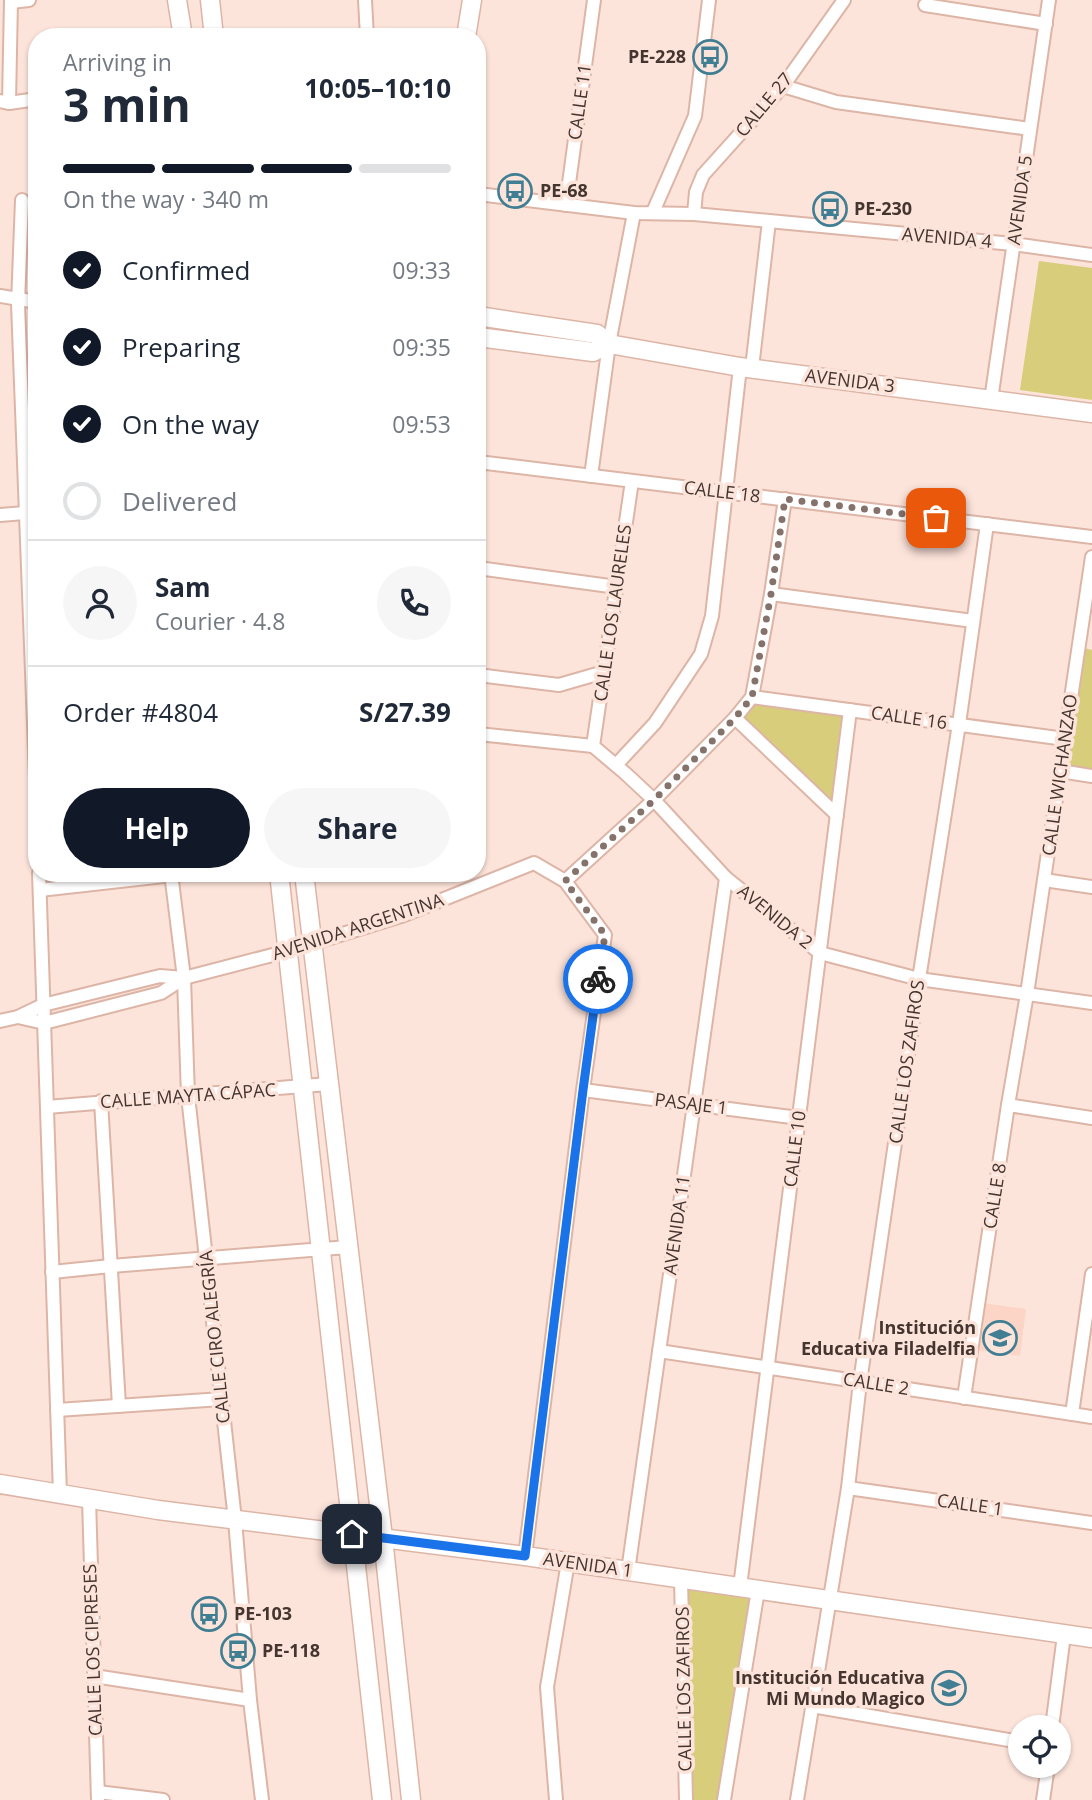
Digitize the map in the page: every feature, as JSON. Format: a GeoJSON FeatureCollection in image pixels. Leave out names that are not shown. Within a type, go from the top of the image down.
{"type":"FeatureCollection","features":[{"type":"Feature","properties":{"kind":"street"},"geometry":{"type":"LineString","coordinates":[[28,100],[4,102],[11,1],[29,0]]}},
{"type":"Feature","properties":{"kind":"street"},"geometry":{"type":"LineString","coordinates":[[177,0],[182,28]]}},
{"type":"Feature","properties":{"kind":"street"},"geometry":{"type":"LineString","coordinates":[[210,0],[213,28]]}},
{"type":"Feature","properties":{"kind":"street"},"geometry":{"type":"LineString","coordinates":[[365,0],[367,28]]}},
{"type":"Feature","properties":{"kind":"street"},"geometry":{"type":"LineString","coordinates":[[467,28],[472,0]]}},
{"type":"Feature","properties":{"kind":"street","name":"CALLE 11"},"geometry":{"type":"LineString","coordinates":[[566,205],[594,0]]}},
{"type":"Feature","properties":{"kind":"street"},"geometry":{"type":"LineString","coordinates":[[653,212],[695,116],[709,0]]}},
{"type":"Feature","properties":{"kind":"street","name":"CALLE 27"},"geometry":{"type":"LineString","coordinates":[[694,214],[696,192],[704,175],[783,86],[844,0]]}},
{"type":"Feature","properties":{"kind":"street","name":"AVENIDA 5"},"geometry":{"type":"LineString","coordinates":[[991,400],[1049,0]]}},
{"type":"Feature","properties":{"kind":"street"},"geometry":{"type":"LineString","coordinates":[[925,5],[1046,24]]}},
{"type":"Feature","properties":{"kind":"street"},"geometry":{"type":"LineString","coordinates":[[783,86],[836,102],[1030,130]]}},
{"type":"Feature","properties":{"kind":"street","name":"AVENIDA 4"},"geometry":{"type":"LineString","coordinates":[[486,195],[634,213],[694,214],[1013,244],[1092,255]]}},
{"type":"Feature","properties":{"kind":"street"},"geometry":{"type":"LineString","coordinates":[[22,200],[18,304],[28,453]]}},
{"type":"Feature","properties":{"kind":"street"},"geometry":{"type":"LineString","coordinates":[[591,476],[609,344],[634,213]]}},
{"type":"Feature","properties":{"kind":"street"},"geometry":{"type":"LineString","coordinates":[[616,765],[655,723],[701,654],[712,616],[725,492],[769,221]]}},
{"type":"Feature","properties":{"kind":"street"},"geometry":{"type":"LineString","coordinates":[[0,296],[28,301]]}},
{"type":"Feature","properties":{"kind":"street","name":"AVENIDA 3"},"geometry":{"type":"LineString","coordinates":[[486,317],[597,334],[609,344],[746,368],[1092,413]]}},
{"type":"Feature","properties":{"kind":"street","name":"AVENIDA 3"},"geometry":{"type":"LineString","coordinates":[[486,338],[593,352],[609,344]]}},
{"type":"Feature","properties":{"kind":"street","name":"CALLE 18"},"geometry":{"type":"LineString","coordinates":[[486,463],[1092,537]]}},
{"type":"Feature","properties":{"kind":"street","name":"CALLE LOS LAURELES"},"geometry":{"type":"LineString","coordinates":[[593,746],[632,481]]}},
{"type":"Feature","properties":{"kind":"street"},"geometry":{"type":"LineString","coordinates":[[525,1556],[605,935],[565,881],[654,800],[735,718],[752,697],[785,499]]}},
{"type":"Feature","properties":{"kind":"street"},"geometry":{"type":"LineString","coordinates":[[0,515],[28,512]]}},
{"type":"Feature","properties":{"kind":"street","name":"CALLE LOS ZAFIROS"},"geometry":{"type":"LineString","coordinates":[[797,1800],[848,1488],[860,1382],[987,524]]}},
{"type":"Feature","properties":{"kind":"street","name":"CALLE WICHANZAO"},"geometry":{"type":"LineString","coordinates":[[1027,994],[1065,738],[1086,641],[1092,557]]}},
{"type":"Feature","properties":{"kind":"street"},"geometry":{"type":"LineString","coordinates":[[486,569],[617,587]]}},
{"type":"Feature","properties":{"kind":"street"},"geometry":{"type":"LineString","coordinates":[[771,594],[973,621]]}},
{"type":"Feature","properties":{"kind":"street"},"geometry":{"type":"LineString","coordinates":[[486,676],[559,685],[604,672]]}},
{"type":"Feature","properties":{"kind":"street","name":"CALLE 16"},"geometry":{"type":"LineString","coordinates":[[752,697],[1065,738]]}},
{"type":"Feature","properties":{"kind":"street","name":"CALLE 10"},"geometry":{"type":"LineString","coordinates":[[724,1800],[749,1589],[768,1368],[850,710]]}},
{"type":"Feature","properties":{"kind":"street"},"geometry":{"type":"LineString","coordinates":[[735,718],[837,815]]}},
{"type":"Feature","properties":{"kind":"street"},"geometry":{"type":"LineString","coordinates":[[486,735],[593,746]]}},
{"type":"Feature","properties":{"kind":"street","name":"AVENIDA 2"},"geometry":{"type":"LineString","coordinates":[[593,746],[654,800],[726,878],[820,953],[919,979],[1092,1003]]}},
{"type":"Feature","properties":{"kind":"street"},"geometry":{"type":"LineString","coordinates":[[1060,771],[1092,776]]}},
{"type":"Feature","properties":{"kind":"street","name":"AVENIDA ARGENTINA"},"geometry":{"type":"LineString","coordinates":[[44,1023],[161,993],[184,978],[288,951],[404,915],[534,863],[565,881]]}},
{"type":"Feature","properties":{"kind":"street","name":"AVENIDA 11"},"geometry":{"type":"LineString","coordinates":[[628,1571],[726,878]]}},
{"type":"Feature","properties":{"kind":"street"},"geometry":{"type":"LineString","coordinates":[[1044,880],[1092,887]]}},
{"type":"Feature","properties":{"kind":"street"},"geometry":{"type":"LineString","coordinates":[[40,882],[60,1494]]}},
{"type":"Feature","properties":{"kind":"street"},"geometry":{"type":"LineString","coordinates":[[40,890],[106,882]]}},
{"type":"Feature","properties":{"kind":"street","name":"CALLE CIRO ALEGRÍA"},"geometry":{"type":"LineString","coordinates":[[172,882],[184,978],[188,1096],[235,1520],[250,1700],[262,1800]]}},
{"type":"Feature","properties":{"kind":"street"},"geometry":{"type":"LineString","coordinates":[[280,882],[382,1800]]}},
{"type":"Feature","properties":{"kind":"street"},"geometry":{"type":"LineString","coordinates":[[305,882],[383,1538],[411,1800]]}},
{"type":"Feature","properties":{"kind":"street","name":"AVENIDA ARGENTINA"},"geometry":{"type":"LineString","coordinates":[[19,1017],[43,1005],[160,976],[184,978]]}},
{"type":"Feature","properties":{"kind":"street","name":"CALLE 8"},"geometry":{"type":"LineString","coordinates":[[964,1398],[1027,994]]}},
{"type":"Feature","properties":{"kind":"street"},"geometry":{"type":"LineString","coordinates":[[0,1021],[19,1017],[44,1023]]}},
{"type":"Feature","properties":{"kind":"street","name":"CALLE MAYTA CÁPAC"},"geometry":{"type":"LineString","coordinates":[[47,1107],[328,1084]]}},
{"type":"Feature","properties":{"kind":"street","name":"PASAJE 1"},"geometry":{"type":"LineString","coordinates":[[583,1090],[799,1118]]}},
{"type":"Feature","properties":{"kind":"street"},"geometry":{"type":"LineString","coordinates":[[101,1101],[118,1406]]}},
{"type":"Feature","properties":{"kind":"street"},"geometry":{"type":"LineString","coordinates":[[1008,1105],[1092,1118]]}},
{"type":"Feature","properties":{"kind":"street"},"geometry":{"type":"LineString","coordinates":[[52,1272],[348,1247]]}},
{"type":"Feature","properties":{"kind":"street"},"geometry":{"type":"LineString","coordinates":[[1072,1414],[1092,1274]]}},
{"type":"Feature","properties":{"kind":"street","name":"CALLE 2"},"geometry":{"type":"LineString","coordinates":[[659,1351],[1092,1417]]}},
{"type":"Feature","properties":{"kind":"street"},"geometry":{"type":"LineString","coordinates":[[57,1410],[222,1399]]}},
{"type":"Feature","properties":{"kind":"street","name":"AVENIDA 1"},"geometry":{"type":"LineString","coordinates":[[0,1484],[235,1520],[525,1556],[1092,1637]]}},
{"type":"Feature","properties":{"kind":"street","name":"CALLE 1"},"geometry":{"type":"LineString","coordinates":[[848,1488],[1092,1523]]}},
{"type":"Feature","properties":{"kind":"street","name":"CALLE LOS CIPRESES"},"geometry":{"type":"LineString","coordinates":[[89,1499],[98,1796]]}},
{"type":"Feature","properties":{"kind":"street"},"geometry":{"type":"LineString","coordinates":[[556,1800],[547,1687],[568,1562]]}},
{"type":"Feature","properties":{"kind":"street","name":"CALLE LOS ZAFIROS"},"geometry":{"type":"LineString","coordinates":[[681,1579],[686,1800]]}},
{"type":"Feature","properties":{"kind":"street"},"geometry":{"type":"LineString","coordinates":[[1054,1715],[1064,1635]]}},
{"type":"Feature","properties":{"kind":"street"},"geometry":{"type":"LineString","coordinates":[[94,1676],[250,1700]]}},
{"type":"Feature","properties":{"kind":"street"},"geometry":{"type":"LineString","coordinates":[[812,1706],[1008,1740]]}},
{"type":"Feature","properties":{"kind":"street"},"geometry":{"type":"LineString","coordinates":[[1043,1800],[1046,1778]]}},
{"type":"Feature","properties":{"kind":"street"},"geometry":{"type":"LineString","coordinates":[[98,1796],[158,1800]]}},
{"type":"Feature","properties":{"kind":"shaded area"},"geometry":{"type":"Polygon","coordinates":[[[1039,261],[1092,268],[1092,400],[1020,390],[1039,261]]]}},
{"type":"Feature","properties":{"kind":"shaded area"},"geometry":{"type":"Polygon","coordinates":[[[1084,648],[1092,650],[1092,769],[1067,765],[1084,648]]]}},
{"type":"Feature","properties":{"kind":"shaded area"},"geometry":{"type":"Polygon","coordinates":[[[752,697],[850,710],[837,815],[735,718],[752,697]]]}},
{"type":"Feature","properties":{"kind":"shaded area","name":"Institución Educativa Filadelfia"},"geometry":{"type":"Polygon","coordinates":[[[983,1303],[1026,1309],[1020,1356],[976,1350],[983,1303]]]}},
{"type":"Feature","properties":{"kind":"shaded area"},"geometry":{"type":"Polygon","coordinates":[[[682,1584],[758,1590],[724,1800],[687,1800],[682,1584]]]}},
{"type":"Feature","properties":{"kind":"way so far"},"geometry":{"type":"LineString","coordinates":[[598,979],[605,935],[565,881],[654,800],[735,718],[752,697],[785,499],[936,518]]}},
{"type":"Feature","properties":{"kind":"place","name":"PE-228"},"geometry":{"type":"Point","coordinates":[710,57]}},
{"type":"Feature","properties":{"kind":"place","name":"PE-68"},"geometry":{"type":"Point","coordinates":[515,191]}},
{"type":"Feature","properties":{"kind":"place","name":"PE-230"},"geometry":{"type":"Point","coordinates":[830,209]}},
{"type":"Feature","properties":{"kind":"place","name":"Institución Educativa Filadelfia"},"geometry":{"type":"Point","coordinates":[1000,1338]}},
{"type":"Feature","properties":{"kind":"place","name":"PE-103"},"geometry":{"type":"Point","coordinates":[209,1614]}},
{"type":"Feature","properties":{"kind":"place","name":"PE-118"},"geometry":{"type":"Point","coordinates":[238,1651]}},
{"type":"Feature","properties":{"kind":"place","name":"Institución Educativa Mi Mundo Magico"},"geometry":{"type":"Point","coordinates":[949,1688]}},
{"type":"Feature","properties":{"kind":"route"},"geometry":{"type":"LineString","coordinates":[[352,1534],[525,1556],[598,979]]}}]}
